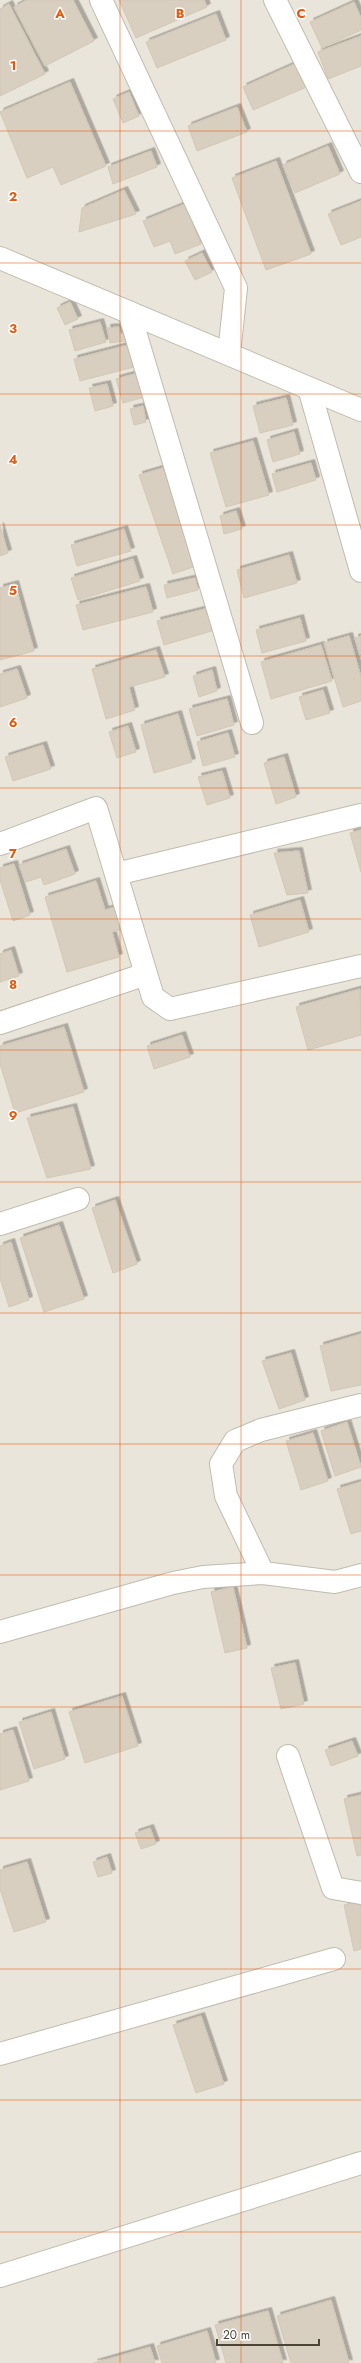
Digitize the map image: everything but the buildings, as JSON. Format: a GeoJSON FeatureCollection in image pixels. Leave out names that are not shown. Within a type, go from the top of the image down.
{"type":"FeatureCollection","features":[{"type":"Feature","properties":{"kind":"street"},"geometry":{"type":"LineString","coordinates":[[101,0],[236,288],[229,354]]}},
{"type":"Feature","properties":{"kind":"street"},"geometry":{"type":"LineString","coordinates":[[275,0],[361,172]]}},
{"type":"Feature","properties":{"kind":"street"},"geometry":{"type":"LineString","coordinates":[[0,258],[361,410]]}},
{"type":"Feature","properties":{"kind":"street"},"geometry":{"type":"LineString","coordinates":[[129,312],[252,723]]}},
{"type":"Feature","properties":{"kind":"street"},"geometry":{"type":"LineString","coordinates":[[309,388],[361,571]]}},
{"type":"Feature","properties":{"kind":"street"},"geometry":{"type":"LineString","coordinates":[[0,844],[96,808],[153,997],[170,1009],[361,966]]}},
{"type":"Feature","properties":{"kind":"street"},"geometry":{"type":"LineString","coordinates":[[116,874],[361,815]]}},
{"type":"Feature","properties":{"kind":"street"},"geometry":{"type":"LineString","coordinates":[[0,1023],[146,974]]}},
{"type":"Feature","properties":{"kind":"street"},"geometry":{"type":"LineString","coordinates":[[0,1224],[78,1199]]}},
{"type":"Feature","properties":{"kind":"street"},"geometry":{"type":"LineString","coordinates":[[263,1573],[226,1496],[221,1464],[235,1441],[261,1430],[361,1406]]}},
{"type":"Feature","properties":{"kind":"street"},"geometry":{"type":"LineString","coordinates":[[0,1632],[173,1583],[203,1577],[263,1573],[335,1582],[361,1575]]}},
{"type":"Feature","properties":{"kind":"street"},"geometry":{"type":"LineString","coordinates":[[288,1756],[333,1888],[361,1894]]}},
{"type":"Feature","properties":{"kind":"street"},"geometry":{"type":"LineString","coordinates":[[0,2054],[334,1959]]}},
{"type":"Feature","properties":{"kind":"street"},"geometry":{"type":"LineString","coordinates":[[0,2276],[361,2163]]}},
{"type":"Feature","properties":{"kind":"shaded area"},"geometry":{"type":"Polygon","coordinates":[[[0,0],[361,0],[361,2363],[0,2363],[0,0]]]}}]}
